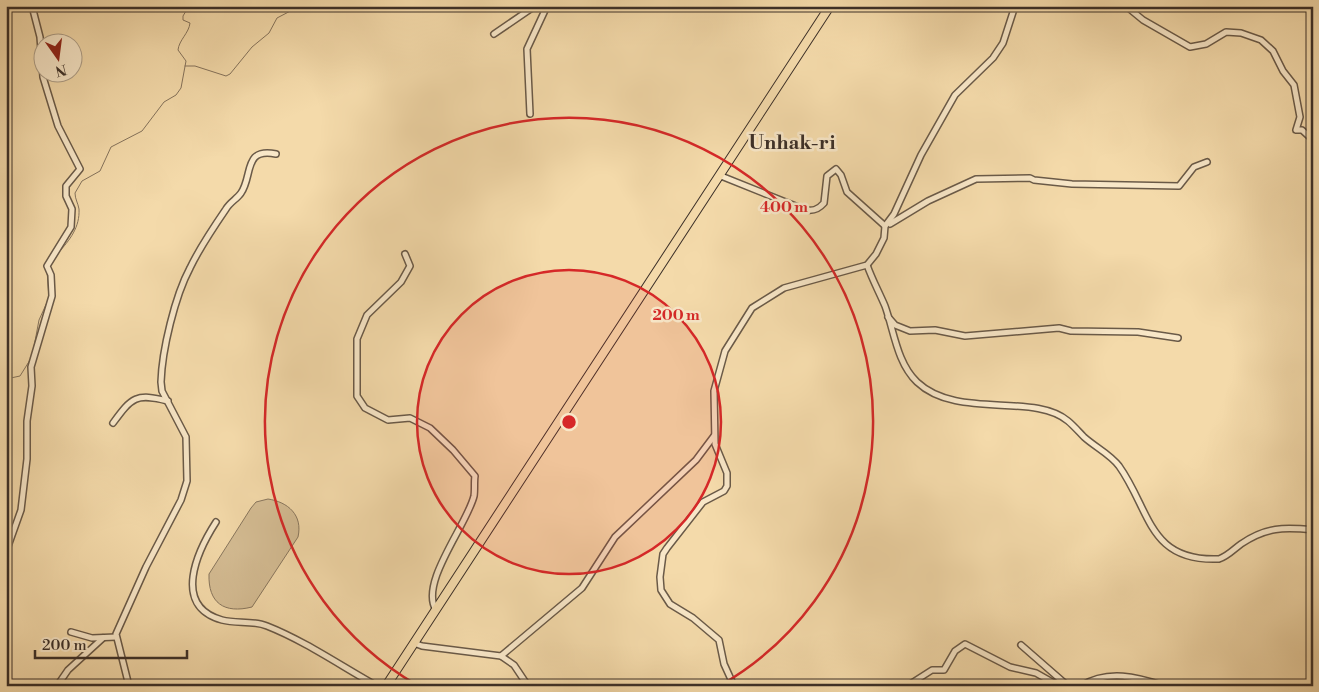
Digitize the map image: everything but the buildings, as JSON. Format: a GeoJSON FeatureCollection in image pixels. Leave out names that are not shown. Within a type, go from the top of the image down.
{"type":"FeatureCollection","features":[{"type":"Feature","properties":{"kind":"main road"},"geometry":{"type":"LineString","coordinates":[[386,686],[721,176],[830,6]]}},
{"type":"Feature","properties":{"kind":"street"},"geometry":{"type":"LineString","coordinates":[[6,552],[22,510],[27,458],[26,420],[32,386],[31,367],[52,296],[51,275],[47,266],[71,227],[72,209],[66,196],[66,186],[80,169],[58,126],[43,77],[40,37],[32,6]]}},
{"type":"Feature","properties":{"kind":"street"},"geometry":{"type":"LineString","coordinates":[[494,34],[535,6]]}},
{"type":"Feature","properties":{"kind":"street"},"geometry":{"type":"LineString","coordinates":[[530,114],[528,49],[536,25],[547,6]]}},
{"type":"Feature","properties":{"kind":"street"},"geometry":{"type":"LineString","coordinates":[[734,686],[724,664],[719,640],[693,618],[670,604],[660,584],[663,554],[667,548],[703,502],[724,490],[727,486],[727,473],[716,449],[714,436],[714,391],[717,376],[728,346],[752,308],[784,288],[867,264],[880,246],[885,226],[894,214],[934,129],[955,95],[993,58],[1003,43],[1015,6]]}},
{"type":"Feature","properties":{"kind":"street"},"geometry":{"type":"LineString","coordinates":[[1126,6],[1143,20],[1190,47],[1206,44],[1226,32],[1251,35],[1261,40],[1273,51],[1283,71],[1294,85],[1300,117],[1296,130],[1302,130],[1313,140]]}},
{"type":"Feature","properties":{"kind":"street"},"geometry":{"type":"LineString","coordinates":[[128,686],[123,657],[116,637],[133,595],[186,487],[187,441],[169,401],[162,391],[161,376],[170,327],[189,268],[227,207],[242,192],[246,174],[257,154],[262,152],[276,154]]}},
{"type":"Feature","properties":{"kind":"street"},"geometry":{"type":"LineString","coordinates":[[885,226],[928,200],[976,179],[1030,178],[1072,184],[1179,186],[1191,169],[1207,162]]}},
{"type":"Feature","properties":{"kind":"street"},"geometry":{"type":"LineString","coordinates":[[721,176],[803,210],[817,210],[824,203],[827,176],[836,169],[841,175],[847,192],[885,226]]}},
{"type":"Feature","properties":{"kind":"street"},"geometry":{"type":"LineString","coordinates":[[405,254],[410,266],[401,282],[367,315],[356,339],[357,396],[365,408],[388,420],[410,418],[430,428],[453,450],[475,476],[474,496],[433,584],[432,603],[436,610]]}},
{"type":"Feature","properties":{"kind":"street"},"geometry":{"type":"LineString","coordinates":[[867,264],[888,317],[897,347],[912,377],[930,393],[983,405],[1026,407],[1055,413],[1068,421],[1119,466],[1158,538],[1172,550],[1219,559],[1247,540],[1272,528],[1313,530]]}},
{"type":"Feature","properties":{"kind":"street"},"geometry":{"type":"LineString","coordinates":[[888,317],[895,325],[910,331],[935,330],[965,336],[1059,328],[1071,331],[1154,334],[1178,338]]}},
{"type":"Feature","properties":{"kind":"street"},"geometry":{"type":"LineString","coordinates":[[113,423],[128,402],[137,398],[149,397],[169,401]]}},
{"type":"Feature","properties":{"kind":"street"},"geometry":{"type":"LineString","coordinates":[[501,656],[582,588],[615,537],[700,456],[714,436]]}},
{"type":"Feature","properties":{"kind":"street"},"geometry":{"type":"LineString","coordinates":[[216,522],[205,540],[193,567],[191,585],[198,603],[208,614],[222,620],[266,626],[377,686]]}},
{"type":"Feature","properties":{"kind":"street"},"geometry":{"type":"LineString","coordinates":[[71,632],[92,638],[116,637]]}},
{"type":"Feature","properties":{"kind":"street"},"geometry":{"type":"LineString","coordinates":[[57,686],[68,670],[103,638]]}},
{"type":"Feature","properties":{"kind":"street"},"geometry":{"type":"LineString","coordinates":[[414,643],[422,646],[501,656],[514,665],[528,686]]}},
{"type":"Feature","properties":{"kind":"street"},"geometry":{"type":"LineString","coordinates":[[907,686],[932,670],[944,670],[955,651],[965,644],[1010,667],[1028,670],[1059,686]]}},
{"type":"Feature","properties":{"kind":"street"},"geometry":{"type":"LineString","coordinates":[[1021,645],[1068,686]]}},
{"type":"Feature","properties":{"kind":"street"},"geometry":{"type":"LineString","coordinates":[[1309,686],[1313,671]]}},
{"type":"Feature","properties":{"kind":"street"},"geometry":{"type":"LineString","coordinates":[[1081,686],[1104,676],[1124,676],[1165,686]]}},
{"type":"Feature","properties":{"kind":"shaded area"},"geometry":{"type":"Polygon","coordinates":[[[268,499],[282,503],[296,516],[299,529],[298,537],[252,607],[233,609],[226,607],[215,599],[211,592],[209,574],[251,508],[256,502],[268,499]]]}},
{"type":"Feature","properties":{"kind":"waterway"},"geometry":{"type":"LineString","coordinates":[[58,253],[70,238],[78,222],[79,209],[75,193],[82,181],[100,171],[111,147],[142,131],[164,102],[176,95],[181,88],[186,61],[178,50],[189,27],[190,23],[183,20],[183,16],[189,6]]}},
{"type":"Feature","properties":{"kind":"waterway"},"geometry":{"type":"LineString","coordinates":[[185,66],[195,66],[226,76],[230,74],[252,47],[269,33],[277,18],[300,6]]}},
{"type":"Feature","properties":{"kind":"waterway"},"geometry":{"type":"LineString","coordinates":[[33,352],[39,320],[49,298],[47,271]]}},
{"type":"Feature","properties":{"kind":"waterway"},"geometry":{"type":"LineString","coordinates":[[6,379],[20,376],[30,360]]}},
{"type":"Feature","properties":{"kind":"district","name":"Unhak-ri"},"geometry":{"type":"Point","coordinates":[792,143]}}]}
